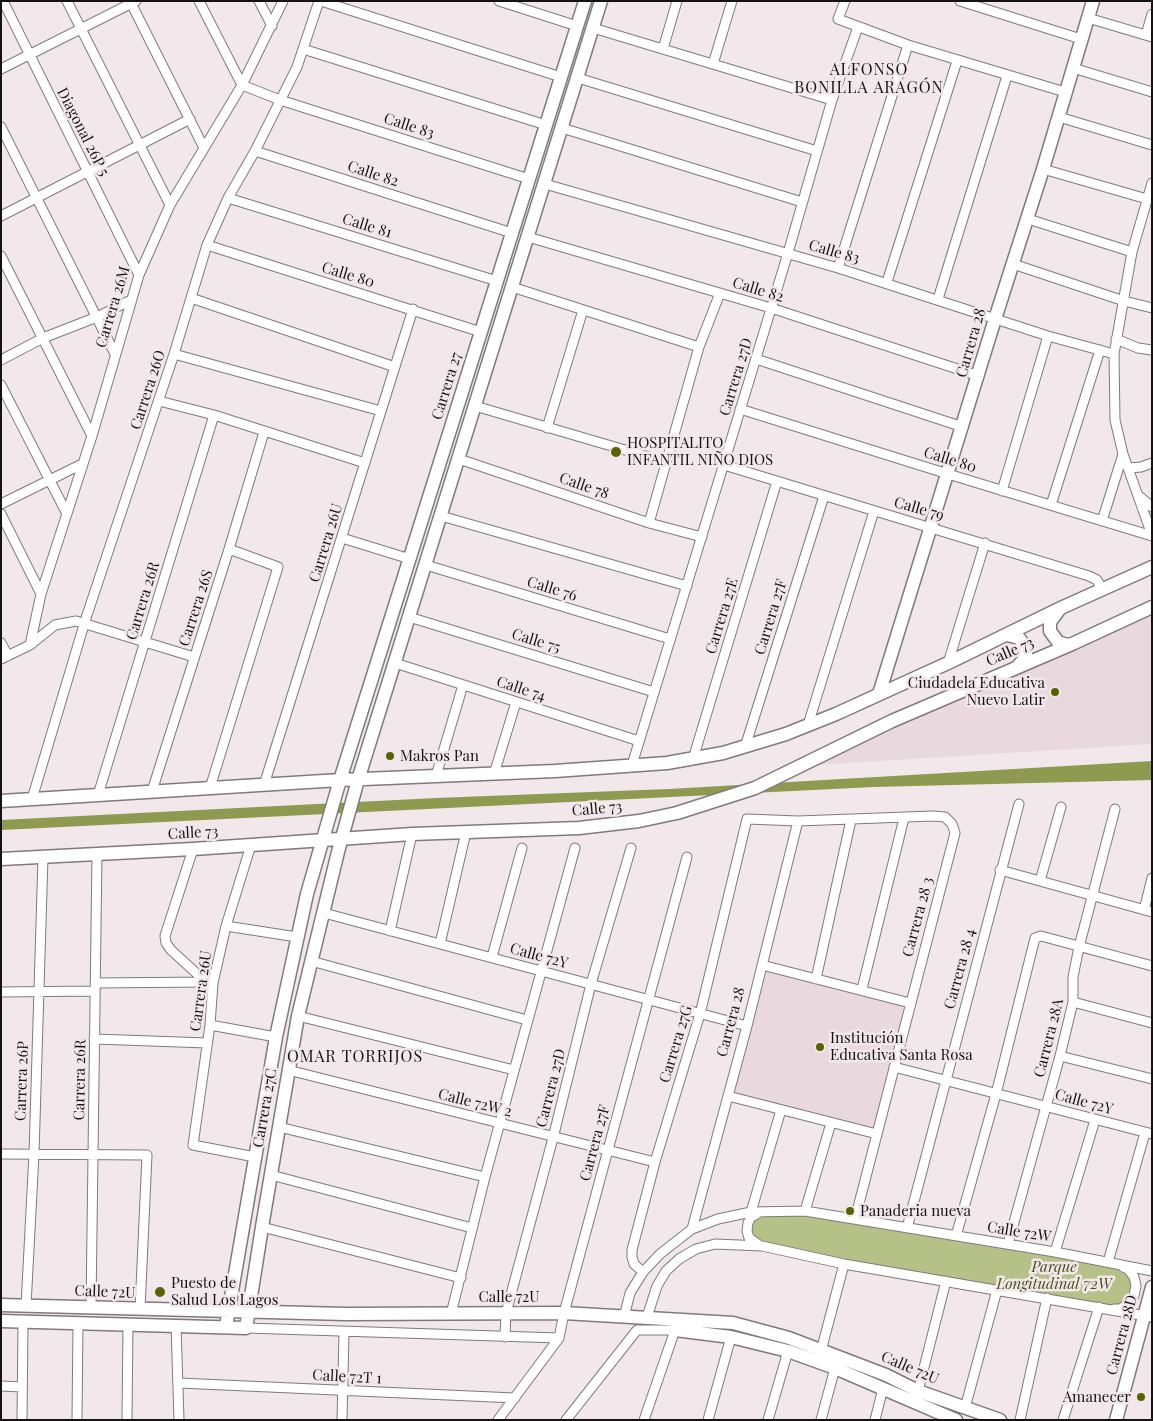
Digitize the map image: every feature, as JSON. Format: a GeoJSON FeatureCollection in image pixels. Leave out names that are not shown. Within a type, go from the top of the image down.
{"type":"FeatureCollection","features":[{"type":"Feature","properties":{"kind":"main road","name":"Carrera 27"},"geometry":{"type":"LineString","coordinates":[[340,780],[585,1]]}},
{"type":"Feature","properties":{"kind":"main road"},"geometry":{"type":"LineString","coordinates":[[343,839],[358,780],[601,1]]}},
{"type":"Feature","properties":{"kind":"main road","name":"Carrera 28"},"geometry":{"type":"LineString","coordinates":[[879,694],[979,376],[1012,264],[1028,218],[1093,1]]}},
{"type":"Feature","properties":{"kind":"main road","name":"Calle 73"},"geometry":{"type":"LineString","coordinates":[[1,801],[340,780],[494,774],[693,759],[745,747],[808,726],[948,663],[1063,607],[1152,567]]}},
{"type":"Feature","properties":{"kind":"main road"},"geometry":{"type":"LineString","coordinates":[[1063,607],[1052,617],[1050,631],[1058,642],[1067,645],[1072,644]]}},
{"type":"Feature","properties":{"kind":"main road","name":"Calle 73"},"geometry":{"type":"LineString","coordinates":[[1,859],[193,850],[412,834],[609,826],[639,821],[694,808],[755,788],[892,721],[1072,644],[1152,607]]}},
{"type":"Feature","properties":{"kind":"main road"},"geometry":{"type":"LineString","coordinates":[[1007,635],[1020,638],[1026,648],[1024,660],[1018,666]]}},
{"type":"Feature","properties":{"kind":"main road"},"geometry":{"type":"LineString","coordinates":[[323,840],[340,780]]}},
{"type":"Feature","properties":{"kind":"main road","name":"Carrera 27C"},"geometry":{"type":"LineString","coordinates":[[246,1328],[298,1016],[343,839]]}},
{"type":"Feature","properties":{"kind":"main road","name":"Carrera 27C"},"geometry":{"type":"LineString","coordinates":[[226,1326],[276,1036],[297,937],[323,840]]}},
{"type":"Feature","properties":{"kind":"main road","name":"Carrera 28D"},"geometry":{"type":"LineString","coordinates":[[1116,1420],[1148,1316],[1152,1287]]}},
{"type":"Feature","properties":{"kind":"main road","name":"Calle 72U"},"geometry":{"type":"LineString","coordinates":[[1,1305],[228,1312],[345,1314],[564,1313],[647,1317],[788,1351],[836,1368],[954,1419]]}},
{"type":"Feature","properties":{"kind":"main road","name":"Calle 72U"},"geometry":{"type":"LineString","coordinates":[[1,1321],[246,1328]]}},
{"type":"Feature","properties":{"kind":"main road","name":"Calle 72U"},"geometry":{"type":"LineString","coordinates":[[677,1325],[733,1324],[782,1336],[1000,1420]]}},
{"type":"Feature","properties":{"kind":"street","name":"Diagonal 26P 5"},"geometry":{"type":"LineString","coordinates":[[2,1],[139,274]]}},
{"type":"Feature","properties":{"kind":"street"},"geometry":{"type":"LineString","coordinates":[[67,1],[170,205]]}},
{"type":"Feature","properties":{"kind":"street"},"geometry":{"type":"LineString","coordinates":[[199,1],[242,85]]}},
{"type":"Feature","properties":{"kind":"street"},"geometry":{"type":"LineString","coordinates":[[259,1],[272,26]]}},
{"type":"Feature","properties":{"kind":"street","name":"Carrera 26M"},"geometry":{"type":"LineString","coordinates":[[30,645],[42,594],[92,436],[139,274],[170,205],[242,85],[283,1]]}},
{"type":"Feature","properties":{"kind":"street"},"geometry":{"type":"LineString","coordinates":[[320,1],[561,76]]}},
{"type":"Feature","properties":{"kind":"street","name":"Carrera 26O"},"geometry":{"type":"LineString","coordinates":[[32,799],[84,624],[174,354],[207,245],[228,198],[255,151],[298,67],[320,1]]}},
{"type":"Feature","properties":{"kind":"street"},"geometry":{"type":"LineString","coordinates":[[499,1],[577,26]]}},
{"type":"Feature","properties":{"kind":"street"},"geometry":{"type":"LineString","coordinates":[[663,48],[677,1]]}},
{"type":"Feature","properties":{"kind":"street"},"geometry":{"type":"LineString","coordinates":[[713,64],[732,1]]}},
{"type":"Feature","properties":{"kind":"street"},"geometry":{"type":"LineString","coordinates":[[845,1],[838,19],[957,61],[1065,92]]}},
{"type":"Feature","properties":{"kind":"street"},"geometry":{"type":"LineString","coordinates":[[960,1],[1081,38]]}},
{"type":"Feature","properties":{"kind":"street"},"geometry":{"type":"LineString","coordinates":[[1,69],[133,2],[204,148]]}},
{"type":"Feature","properties":{"kind":"street"},"geometry":{"type":"LineString","coordinates":[[1088,18],[1149,36],[1152,14]]}},
{"type":"Feature","properties":{"kind":"street","name":"Carrera 27D"},"geometry":{"type":"LineString","coordinates":[[632,765],[788,253],[832,100],[858,26]]}},
{"type":"Feature","properties":{"kind":"street"},"geometry":{"type":"LineString","coordinates":[[593,28],[832,100]]}},
{"type":"Feature","properties":{"kind":"street"},"geometry":{"type":"LineString","coordinates":[[838,268],[908,45]]}},
{"type":"Feature","properties":{"kind":"street"},"geometry":{"type":"LineString","coordinates":[[304,49],[546,125]]}},
{"type":"Feature","properties":{"kind":"street"},"geometry":{"type":"LineString","coordinates":[[887,282],[957,61]]}},
{"type":"Feature","properties":{"kind":"street"},"geometry":{"type":"LineString","coordinates":[[1073,68],[1152,92]]}},
{"type":"Feature","properties":{"kind":"street"},"geometry":{"type":"LineString","coordinates":[[938,299],[1007,76]]}},
{"type":"Feature","properties":{"kind":"street"},"geometry":{"type":"LineString","coordinates":[[578,78],[817,151]]}},
{"type":"Feature","properties":{"kind":"street","name":"Calle 83"},"geometry":{"type":"LineString","coordinates":[[242,85],[280,100],[529,179]]}},
{"type":"Feature","properties":{"kind":"street"},"geometry":{"type":"LineString","coordinates":[[1059,117],[1152,145]]}},
{"type":"Feature","properties":{"kind":"street"},"geometry":{"type":"LineString","coordinates":[[1,216],[190,120]]}},
{"type":"Feature","properties":{"kind":"street"},"geometry":{"type":"LineString","coordinates":[[1,127],[115,354]]}},
{"type":"Feature","properties":{"kind":"street"},"geometry":{"type":"LineString","coordinates":[[562,128],[802,202]]}},
{"type":"Feature","properties":{"kind":"street","name":"Calle 82"},"geometry":{"type":"LineString","coordinates":[[255,151],[512,233]]}},
{"type":"Feature","properties":{"kind":"street"},"geometry":{"type":"LineString","coordinates":[[1043,169],[1147,199]]}},
{"type":"Feature","properties":{"kind":"street","name":"Calle 83"},"geometry":{"type":"LineString","coordinates":[[544,184],[887,282],[1048,336],[1114,354]]}},
{"type":"Feature","properties":{"kind":"street"},"geometry":{"type":"LineString","coordinates":[[1152,184],[1132,252],[1114,354],[1115,420],[1123,454],[1152,536]]}},
{"type":"Feature","properties":{"kind":"street","name":"Calle 81"},"geometry":{"type":"LineString","coordinates":[[228,198],[497,281]]}},
{"type":"Feature","properties":{"kind":"street"},"geometry":{"type":"LineString","coordinates":[[1028,218],[1132,252]]}},
{"type":"Feature","properties":{"kind":"street","name":"Calle 82"},"geometry":{"type":"LineString","coordinates":[[528,237],[771,308],[979,376]]}},
{"type":"Feature","properties":{"kind":"street","name":"Calle 80"},"geometry":{"type":"LineString","coordinates":[[207,245],[481,332]]}},
{"type":"Feature","properties":{"kind":"street"},"geometry":{"type":"LineString","coordinates":[[1,256],[92,436]]}},
{"type":"Feature","properties":{"kind":"street"},"geometry":{"type":"LineString","coordinates":[[1012,264],[1152,308]]}},
{"type":"Feature","properties":{"kind":"street"},"geometry":{"type":"LineString","coordinates":[[512,287],[699,347]]}},
{"type":"Feature","properties":{"kind":"street"},"geometry":{"type":"LineString","coordinates":[[649,523],[699,347],[720,293]]}},
{"type":"Feature","properties":{"kind":"street"},"geometry":{"type":"LineString","coordinates":[[191,298],[395,367]]}},
{"type":"Feature","properties":{"kind":"street"},"geometry":{"type":"LineString","coordinates":[[1,360],[43,338],[97,317],[131,300]]}},
{"type":"Feature","properties":{"kind":"street","name":"Carrera 26U"},"geometry":{"type":"LineString","coordinates":[[264,785],[413,309]]}},
{"type":"Feature","properties":{"kind":"street"},"geometry":{"type":"LineString","coordinates":[[547,428],[583,310]]}},
{"type":"Feature","properties":{"kind":"street"},"geometry":{"type":"LineString","coordinates":[[1002,491],[1048,336]]}},
{"type":"Feature","properties":{"kind":"street"},"geometry":{"type":"LineString","coordinates":[[1116,339],[1138,348],[1152,350]]}},
{"type":"Feature","properties":{"kind":"street"},"geometry":{"type":"LineString","coordinates":[[1051,505],[1100,350]]}},
{"type":"Feature","properties":{"kind":"street"},"geometry":{"type":"LineString","coordinates":[[174,354],[381,410]]}},
{"type":"Feature","properties":{"kind":"street"},"geometry":{"type":"LineString","coordinates":[[756,359],[963,427]]}},
{"type":"Feature","properties":{"kind":"street"},"geometry":{"type":"LineString","coordinates":[[1,385],[67,514]]}},
{"type":"Feature","properties":{"kind":"street"},"geometry":{"type":"LineString","coordinates":[[158,401],[214,416],[365,463]]}},
{"type":"Feature","properties":{"kind":"street"},"geometry":{"type":"LineString","coordinates":[[475,406],[666,462]]}},
{"type":"Feature","properties":{"kind":"street","name":"Calle 80"},"geometry":{"type":"LineString","coordinates":[[740,409],[1152,536]]}},
{"type":"Feature","properties":{"kind":"street","name":"Carrera 26R"},"geometry":{"type":"LineString","coordinates":[[98,795],[214,416]]}},
{"type":"Feature","properties":{"kind":"street","name":"Carrera 26S"},"geometry":{"type":"LineString","coordinates":[[152,791],[264,432]]}},
{"type":"Feature","properties":{"kind":"street"},"geometry":{"type":"LineString","coordinates":[[1102,520],[1123,454]]}},
{"type":"Feature","properties":{"kind":"street","name":"Calle 78"},"geometry":{"type":"LineString","coordinates":[[459,459],[649,523],[702,536]]}},
{"type":"Feature","properties":{"kind":"street"},"geometry":{"type":"LineString","coordinates":[[1128,468],[1141,467],[1152,463]]}},
{"type":"Feature","properties":{"kind":"street"},"geometry":{"type":"LineString","coordinates":[[1,504],[82,464]]}},
{"type":"Feature","properties":{"kind":"street","name":"Calle 79"},"geometry":{"type":"LineString","coordinates":[[724,465],[1092,577],[1102,589]]}},
{"type":"Feature","properties":{"kind":"street","name":"Carrera 27E"},"geometry":{"type":"LineString","coordinates":[[693,759],[777,481]]}},
{"type":"Feature","properties":{"kind":"street"},"geometry":{"type":"LineString","coordinates":[[1138,495],[1152,508]]}},
{"type":"Feature","properties":{"kind":"street","name":"Carrera 27F"},"geometry":{"type":"LineString","coordinates":[[745,747],[824,496]]}},
{"type":"Feature","properties":{"kind":"street"},"geometry":{"type":"LineString","coordinates":[[808,726],[874,511]]}},
{"type":"Feature","properties":{"kind":"street"},"geometry":{"type":"LineString","coordinates":[[1,514],[42,594]]}},
{"type":"Feature","properties":{"kind":"street"},"geometry":{"type":"LineString","coordinates":[[441,516],[686,586]]}},
{"type":"Feature","properties":{"kind":"street"},"geometry":{"type":"LineString","coordinates":[[342,538],[410,559]]}},
{"type":"Feature","properties":{"kind":"street"},"geometry":{"type":"LineString","coordinates":[[948,663],[985,543]]}},
{"type":"Feature","properties":{"kind":"street"},"geometry":{"type":"LineString","coordinates":[[210,788],[278,567],[229,549]]}},
{"type":"Feature","properties":{"kind":"street","name":"Calle 76"},"geometry":{"type":"LineString","coordinates":[[426,565],[670,639]]}},
{"type":"Feature","properties":{"kind":"street","name":"Calle 75"},"geometry":{"type":"LineString","coordinates":[[409,617],[654,692]]}},
{"type":"Feature","properties":{"kind":"street"},"geometry":{"type":"LineString","coordinates":[[1,643],[5,657],[30,645],[55,625],[76,622],[194,657]]}},
{"type":"Feature","properties":{"kind":"street","name":"Calle 74"},"geometry":{"type":"LineString","coordinates":[[395,663],[639,741]]}},
{"type":"Feature","properties":{"kind":"street"},"geometry":{"type":"LineString","coordinates":[[436,776],[463,685]]}},
{"type":"Feature","properties":{"kind":"street"},"geometry":{"type":"LineString","coordinates":[[494,774],[516,702]]}},
{"type":"Feature","properties":{"kind":"street","name":"Carrera 28 4"},"geometry":{"type":"LineString","coordinates":[[907,1228],[1000,870],[1019,804]]}},
{"type":"Feature","properties":{"kind":"street"},"geometry":{"type":"LineString","coordinates":[[1040,881],[1061,806]]}},
{"type":"Feature","properties":{"kind":"street","name":"Carrera 28A"},"geometry":{"type":"LineString","coordinates":[[1008,1244],[1060,1056],[1073,1002],[1073,977],[1079,947],[1115,809]]}},
{"type":"Feature","properties":{"kind":"street","name":"Carrera 28 3"},"geometry":{"type":"LineString","coordinates":[[748,819],[798,821],[945,817],[952,824],[955,833],[855,1219]]}},
{"type":"Feature","properties":{"kind":"street"},"geometry":{"type":"LineString","coordinates":[[862,989],[904,818]]}},
{"type":"Feature","properties":{"kind":"street","name":"Carrera 27G"},"geometry":{"type":"LineString","coordinates":[[643,1272],[634,1264],[632,1250],[654,1162],[700,1014],[748,819]]}},
{"type":"Feature","properties":{"kind":"street"},"geometry":{"type":"LineString","coordinates":[[816,979],[851,820]]}},
{"type":"Feature","properties":{"kind":"street","name":"Carrera 28"},"geometry":{"type":"LineString","coordinates":[[692,1229],[747,1026],[798,821]]}},
{"type":"Feature","properties":{"kind":"street"},"geometry":{"type":"LineString","coordinates":[[440,944],[466,832]]}},
{"type":"Feature","properties":{"kind":"street"},"geometry":{"type":"LineString","coordinates":[[390,931],[412,834]]}},
{"type":"Feature","properties":{"kind":"street","name":"Carrera 26U"},"geometry":{"type":"LineString","coordinates":[[251,845],[209,982],[210,1025],[193,1145],[255,1158]]}},
{"type":"Feature","properties":{"kind":"street"},"geometry":{"type":"LineString","coordinates":[[492,957],[522,848]]}},
{"type":"Feature","properties":{"kind":"street"},"geometry":{"type":"LineString","coordinates":[[451,1314],[485,1177],[575,848]]}},
{"type":"Feature","properties":{"kind":"street","name":"Carrera 27D"},"geometry":{"type":"LineString","coordinates":[[505,1337],[506,1313],[592,984],[631,848]]}},
{"type":"Feature","properties":{"kind":"street"},"geometry":{"type":"LineString","coordinates":[[193,850],[164,936],[171,950],[209,982]]}},
{"type":"Feature","properties":{"kind":"street","name":"Carrera 26R"},"geometry":{"type":"LineString","coordinates":[[91,1307],[97,853]]}},
{"type":"Feature","properties":{"kind":"street","name":"Carrera 26P"},"geometry":{"type":"LineString","coordinates":[[26,1306],[34,1154],[42,857]]}},
{"type":"Feature","properties":{"kind":"street","name":"Carrera 27F"},"geometry":{"type":"LineString","coordinates":[[498,1420],[559,1338],[607,1151],[687,857]]}},
{"type":"Feature","properties":{"kind":"street"},"geometry":{"type":"LineString","coordinates":[[1000,870],[1148,911],[1152,878]]}},
{"type":"Feature","properties":{"kind":"street","name":"Calle 72Y"},"geometry":{"type":"LineString","coordinates":[[324,913],[747,1026]]}},
{"type":"Feature","properties":{"kind":"street"},"geometry":{"type":"LineString","coordinates":[[226,926],[297,937]]}},
{"type":"Feature","properties":{"kind":"street"},"geometry":{"type":"LineString","coordinates":[[956,1236],[996,1094],[1035,938],[1041,936],[1152,966]]}},
{"type":"Feature","properties":{"kind":"street"},"geometry":{"type":"LineString","coordinates":[[311,961],[527,1020]]}},
{"type":"Feature","properties":{"kind":"street"},"geometry":{"type":"LineString","coordinates":[[762,965],[910,1002]]}},
{"type":"Feature","properties":{"kind":"street"},"geometry":{"type":"LineString","coordinates":[[1,992],[209,982]]}},
{"type":"Feature","properties":{"kind":"street"},"geometry":{"type":"LineString","coordinates":[[1073,1002],[1152,1023]]}},
{"type":"Feature","properties":{"kind":"street"},"geometry":{"type":"LineString","coordinates":[[298,1016],[514,1070]]}},
{"type":"Feature","properties":{"kind":"street"},"geometry":{"type":"LineString","coordinates":[[210,1025],[276,1036]]}},
{"type":"Feature","properties":{"kind":"street"},"geometry":{"type":"LineString","coordinates":[[94,1039],[207,1043]]}},
{"type":"Feature","properties":{"kind":"street"},"geometry":{"type":"LineString","coordinates":[[1060,1056],[1152,1079]]}},
{"type":"Feature","properties":{"kind":"street","name":"Calle 72Y"},"geometry":{"type":"LineString","coordinates":[[894,1067],[1149,1134]]}},
{"type":"Feature","properties":{"kind":"street","name":"Calle 72W 2"},"geometry":{"type":"LineString","coordinates":[[288,1070],[654,1162]]}},
{"type":"Feature","properties":{"kind":"street"},"geometry":{"type":"LineString","coordinates":[[728,1096],[877,1134]]}},
{"type":"Feature","properties":{"kind":"street"},"geometry":{"type":"LineString","coordinates":[[751,1212],[781,1110]]}},
{"type":"Feature","properties":{"kind":"street"},"geometry":{"type":"LineString","coordinates":[[1055,1252],[1095,1120]]}},
{"type":"Feature","properties":{"kind":"street"},"geometry":{"type":"LineString","coordinates":[[805,1211],[831,1123]]}},
{"type":"Feature","properties":{"kind":"street"},"geometry":{"type":"LineString","coordinates":[[279,1126],[485,1177]]}},
{"type":"Feature","properties":{"kind":"street"},"geometry":{"type":"LineString","coordinates":[[1108,1262],[1149,1134]]}},
{"type":"Feature","properties":{"kind":"street"},"geometry":{"type":"LineString","coordinates":[[1,1154],[147,1155],[140,1309]]}},
{"type":"Feature","properties":{"kind":"street"},"geometry":{"type":"LineString","coordinates":[[271,1175],[472,1228]]}},
{"type":"Feature","properties":{"kind":"street"},"geometry":{"type":"LineString","coordinates":[[765,1211],[758,1212],[751,1217],[747,1231],[755,1244],[762,1246],[844,1264],[1148,1316]]}},
{"type":"Feature","properties":{"kind":"street","name":"Calle 72W"},"geometry":{"type":"LineString","coordinates":[[624,1317],[630,1293],[643,1272],[660,1254],[692,1229],[751,1212],[805,1211],[1055,1252],[1152,1272]]}},
{"type":"Feature","properties":{"kind":"street"},"geometry":{"type":"LineString","coordinates":[[262,1227],[460,1278]]}},
{"type":"Feature","properties":{"kind":"street"},"geometry":{"type":"LineString","coordinates":[[647,1317],[657,1286],[666,1271],[679,1259],[696,1250],[716,1244],[762,1246]]}},
{"type":"Feature","properties":{"kind":"street"},"geometry":{"type":"LineString","coordinates":[[821,1351],[844,1264]]}},
{"type":"Feature","properties":{"kind":"street"},"geometry":{"type":"LineString","coordinates":[[1110,1310],[1120,1309],[1128,1304],[1134,1296],[1136,1286],[1134,1277],[1128,1269],[1119,1265]]}},
{"type":"Feature","properties":{"kind":"street"},"geometry":{"type":"LineString","coordinates":[[918,1390],[946,1281]]}},
{"type":"Feature","properties":{"kind":"street"},"geometry":{"type":"LineString","coordinates":[[965,1408],[997,1290]]}},
{"type":"Feature","properties":{"kind":"street"},"geometry":{"type":"LineString","coordinates":[[1020,1420],[1047,1298]]}},
{"type":"Feature","properties":{"kind":"street"},"geometry":{"type":"LineString","coordinates":[[1064,1420],[1098,1307]]}},
{"type":"Feature","properties":{"kind":"street"},"geometry":{"type":"LineString","coordinates":[[22,1420],[23,1322]]}},
{"type":"Feature","properties":{"kind":"street"},"geometry":{"type":"LineString","coordinates":[[77,1420],[78,1323]]}},
{"type":"Feature","properties":{"kind":"street"},"geometry":{"type":"LineString","coordinates":[[127,1420],[128,1324]]}},
{"type":"Feature","properties":{"kind":"street"},"geometry":{"type":"LineString","coordinates":[[176,1325],[179,1420]]}},
{"type":"Feature","properties":{"kind":"street"},"geometry":{"type":"LineString","coordinates":[[566,1420],[637,1330],[677,1325],[644,1419]]}},
{"type":"Feature","properties":{"kind":"street","name":"Calle 72U"},"geometry":{"type":"LineString","coordinates":[[246,1328],[559,1338]]}},
{"type":"Feature","properties":{"kind":"street"},"geometry":{"type":"LineString","coordinates":[[342,1420],[344,1332]]}},
{"type":"Feature","properties":{"kind":"street"},"geometry":{"type":"LineString","coordinates":[[708,1420],[731,1336]]}},
{"type":"Feature","properties":{"kind":"street"},"geometry":{"type":"LineString","coordinates":[[768,1420],[788,1351]]}},
{"type":"Feature","properties":{"kind":"street"},"geometry":{"type":"LineString","coordinates":[[822,1420],[836,1368]]}},
{"type":"Feature","properties":{"kind":"street","name":"Calle 72T 1"},"geometry":{"type":"LineString","coordinates":[[179,1383],[515,1398]]}},
{"type":"Feature","properties":{"kind":"street"},"geometry":{"type":"LineString","coordinates":[[1,1386],[22,1387]]}},
{"type":"Feature","properties":{"kind":"street"},"geometry":{"type":"LineString","coordinates":[[875,1420],[883,1388]]}},
{"type":"Feature","properties":{"kind":"shaded area","name":"Ciudadela Educativa Nuevo Latir"},"geometry":{"type":"Polygon","coordinates":[[[1152,607],[1152,744],[801,766],[1152,607]]]}},
{"type":"Feature","properties":{"kind":"shaded area"},"geometry":{"type":"Polygon","coordinates":[[[1152,761],[1152,780],[874,787],[1,830],[1,820],[436,798],[669,789],[1152,761]]]}},
{"type":"Feature","properties":{"kind":"shaded area","name":"Institución Educativa Santa Rosa"},"geometry":{"type":"Polygon","coordinates":[[[762,965],[910,1003],[877,1134],[728,1096],[762,965]]]}},
{"type":"Feature","properties":{"kind":"green space","name":"Parque Longitudinal 72W"},"geometry":{"type":"Polygon","coordinates":[[[805,1211],[1119,1265],[1134,1277],[1134,1296],[1110,1310],[755,1243],[748,1223],[751,1217],[805,1211]]]}},
{"type":"Feature","properties":{"kind":"place","name":"HOSPITALITO INFANTIL NIÑO DIOS"},"geometry":{"type":"Point","coordinates":[616,452]}},
{"type":"Feature","properties":{"kind":"place","name":"Ciudadela Educativa Nuevo Latir"},"geometry":{"type":"Point","coordinates":[1055,692]}},
{"type":"Feature","properties":{"kind":"place","name":"Makros Pan"},"geometry":{"type":"Point","coordinates":[390,756]}},
{"type":"Feature","properties":{"kind":"place","name":"Institución Educativa Santa Rosa"},"geometry":{"type":"Point","coordinates":[820,1047]}},
{"type":"Feature","properties":{"kind":"place","name":"Panaderia nueva"},"geometry":{"type":"Point","coordinates":[850,1211]}},
{"type":"Feature","properties":{"kind":"place","name":"Puesto de Salud Los Lagos"},"geometry":{"type":"Point","coordinates":[160,1292]}},
{"type":"Feature","properties":{"kind":"place","name":"Amanecer"},"geometry":{"type":"Point","coordinates":[1141,1397]}},
{"type":"Feature","properties":{"kind":"district","name":"ALFONSO BONILLA ARAGÓN"},"geometry":{"type":"Point","coordinates":[869,79]}},
{"type":"Feature","properties":{"kind":"district","name":"OMAR TORRIJOS"},"geometry":{"type":"Point","coordinates":[355,1057]}}]}
